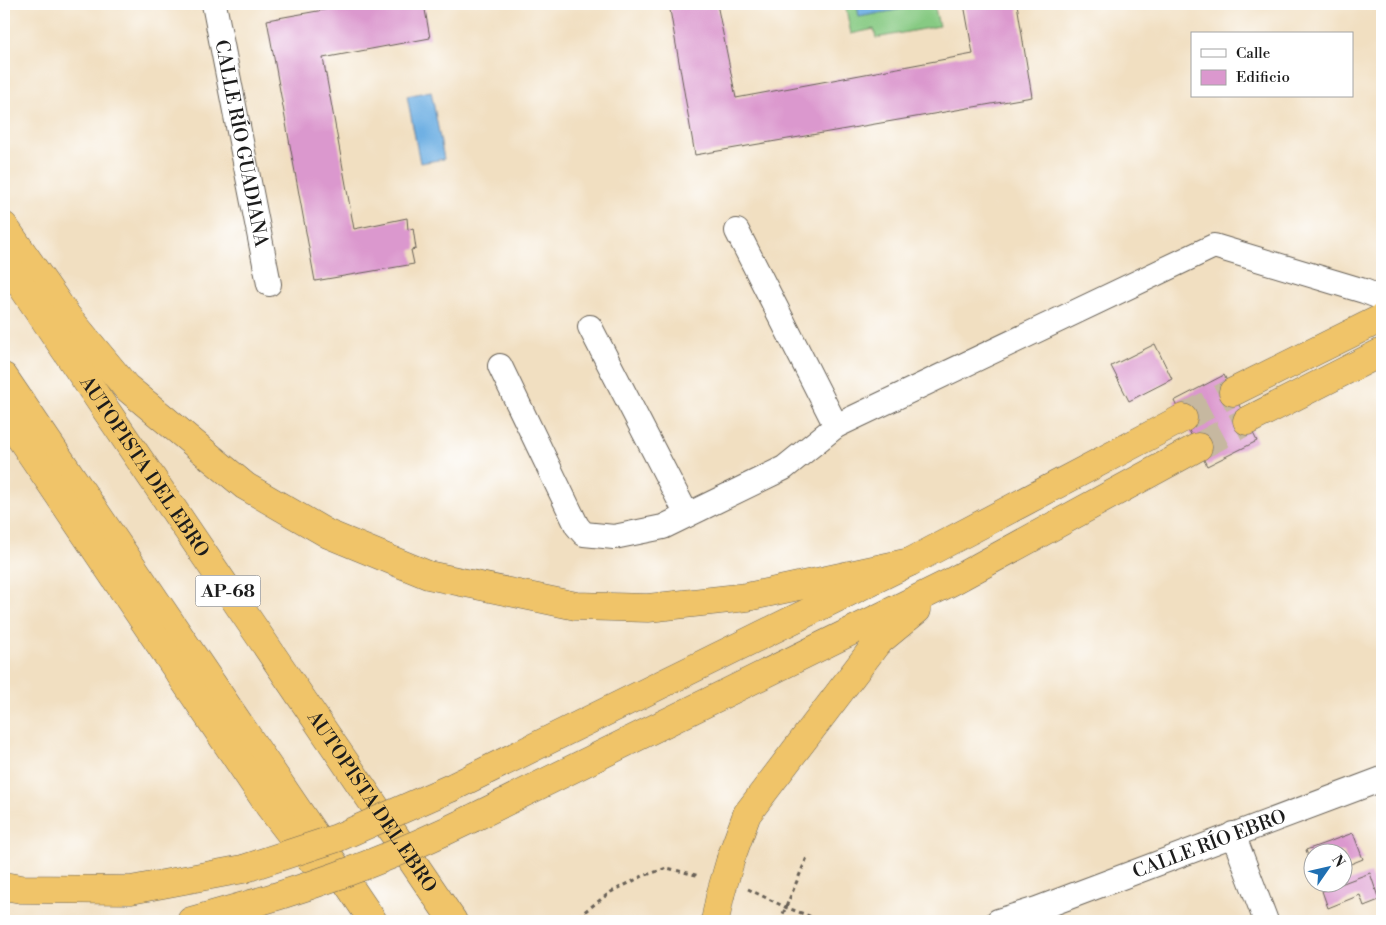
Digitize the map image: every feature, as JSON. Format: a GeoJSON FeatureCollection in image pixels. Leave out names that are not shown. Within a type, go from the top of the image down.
{"type":"FeatureCollection","features":[{"type":"Feature","properties":{"kind":"highway"},"geometry":{"type":"LineString","coordinates":[[4,226],[67,316],[126,387],[237,480],[328,534],[428,575],[576,606],[648,608],[747,597],[910,562]]}},
{"type":"Feature","properties":{"kind":"highway","name":"AUTOPISTA DEL EBRO"},"geometry":{"type":"LineString","coordinates":[[4,260],[453,921]]}},
{"type":"Feature","properties":{"kind":"highway"},"geometry":{"type":"LineString","coordinates":[[1233,392],[1382,318]]}},
{"type":"Feature","properties":{"kind":"highway"},"geometry":{"type":"LineString","coordinates":[[1248,421],[1382,352]]}},
{"type":"Feature","properties":{"kind":"highway"},"geometry":{"type":"LineString","coordinates":[[4,377],[373,921]]}},
{"type":"Feature","properties":{"kind":"highway"},"geometry":{"type":"LineString","coordinates":[[4,414],[269,806],[359,921]]}},
{"type":"Feature","properties":{"kind":"highway"},"geometry":{"type":"LineString","coordinates":[[4,886],[21,889],[132,890],[244,869],[338,838],[453,787],[910,562],[1183,418]]}},
{"type":"Feature","properties":{"kind":"highway"},"geometry":{"type":"LineString","coordinates":[[191,921],[305,888],[363,868],[418,844],[951,582],[1198,447]]}},
{"type":"Feature","properties":{"kind":"highway"},"geometry":{"type":"LineString","coordinates":[[717,909],[731,858],[747,814],[877,643],[951,582]]}},
{"type":"Feature","properties":{"kind":"street","name":"CALLE RÍO GUADIANA"},"geometry":{"type":"LineString","coordinates":[[214,4],[269,284]]}},
{"type":"Feature","properties":{"kind":"street"},"geometry":{"type":"LineString","coordinates":[[737,231],[836,426]]}},
{"type":"Feature","properties":{"kind":"street"},"geometry":{"type":"LineString","coordinates":[[500,366],[577,526],[584,534],[614,537],[663,527],[784,468],[836,426],[1214,246],[1382,298]]}},
{"type":"Feature","properties":{"kind":"street"},"geometry":{"type":"LineString","coordinates":[[590,327],[687,515]]}},
{"type":"Feature","properties":{"kind":"street","name":"CALLE RÍO EBRO"},"geometry":{"type":"LineString","coordinates":[[998,921],[1039,915],[1233,834],[1382,779]]}},
{"type":"Feature","properties":{"kind":"street"},"geometry":{"type":"LineString","coordinates":[[1233,834],[1266,921]]}},
{"type":"Feature","properties":{"kind":"path"},"geometry":{"type":"LineString","coordinates":[[780,921],[808,855]]}},
{"type":"Feature","properties":{"kind":"path"},"geometry":{"type":"LineString","coordinates":[[572,921],[610,892],[643,876],[667,868],[702,876]]}},
{"type":"Feature","properties":{"kind":"path"},"geometry":{"type":"LineString","coordinates":[[746,888],[785,908],[824,921]]}},
{"type":"Feature","properties":{"kind":"green space"},"geometry":{"type":"Polygon","coordinates":[[[845,4],[934,4],[939,26],[876,38],[874,29],[851,34],[845,4]]]}},
{"type":"Feature","properties":{"kind":"water"},"geometry":{"type":"Polygon","coordinates":[[[857,4],[915,4],[913,7],[859,17],[857,4]]]}},
{"type":"Feature","properties":{"kind":"water"},"geometry":{"type":"Polygon","coordinates":[[[431,91],[444,159],[420,163],[407,96],[431,91]]]}},
{"type":"Feature","properties":{"kind":"building"},"geometry":{"type":"Polygon","coordinates":[[[357,4],[424,4],[430,38],[323,58],[354,229],[407,218],[408,230],[413,228],[416,249],[411,250],[414,264],[315,281],[267,20],[357,4]]]}},
{"type":"Feature","properties":{"kind":"building"},"geometry":{"type":"Polygon","coordinates":[[[669,4],[717,4],[736,98],[973,54],[964,4],[1017,4],[1032,97],[695,155],[669,4]]]}},
{"type":"Feature","properties":{"kind":"building"},"geometry":{"type":"Polygon","coordinates":[[[1155,344],[1172,379],[1129,401],[1111,366],[1155,344]]]}},
{"type":"Feature","properties":{"kind":"building"},"geometry":{"type":"Polygon","coordinates":[[[1224,375],[1257,441],[1207,466],[1174,401],[1224,375]]]}},
{"type":"Feature","properties":{"kind":"building"},"geometry":{"type":"Polygon","coordinates":[[[1353,833],[1363,859],[1354,863],[1354,842],[1328,842],[1353,833]]]}},
{"type":"Feature","properties":{"kind":"building"},"geometry":{"type":"Polygon","coordinates":[[[1370,873],[1379,900],[1364,906],[1360,895],[1328,908],[1322,892],[1354,892],[1354,879],[1370,873]]]}},
{"type":"Feature","properties":{"kind":"tunnel"},"geometry":{"type":"LineString","coordinates":[[1183,418],[1233,392]]}},
{"type":"Feature","properties":{"kind":"tunnel"},"geometry":{"type":"LineString","coordinates":[[1198,447],[1247,421]]}}]}
